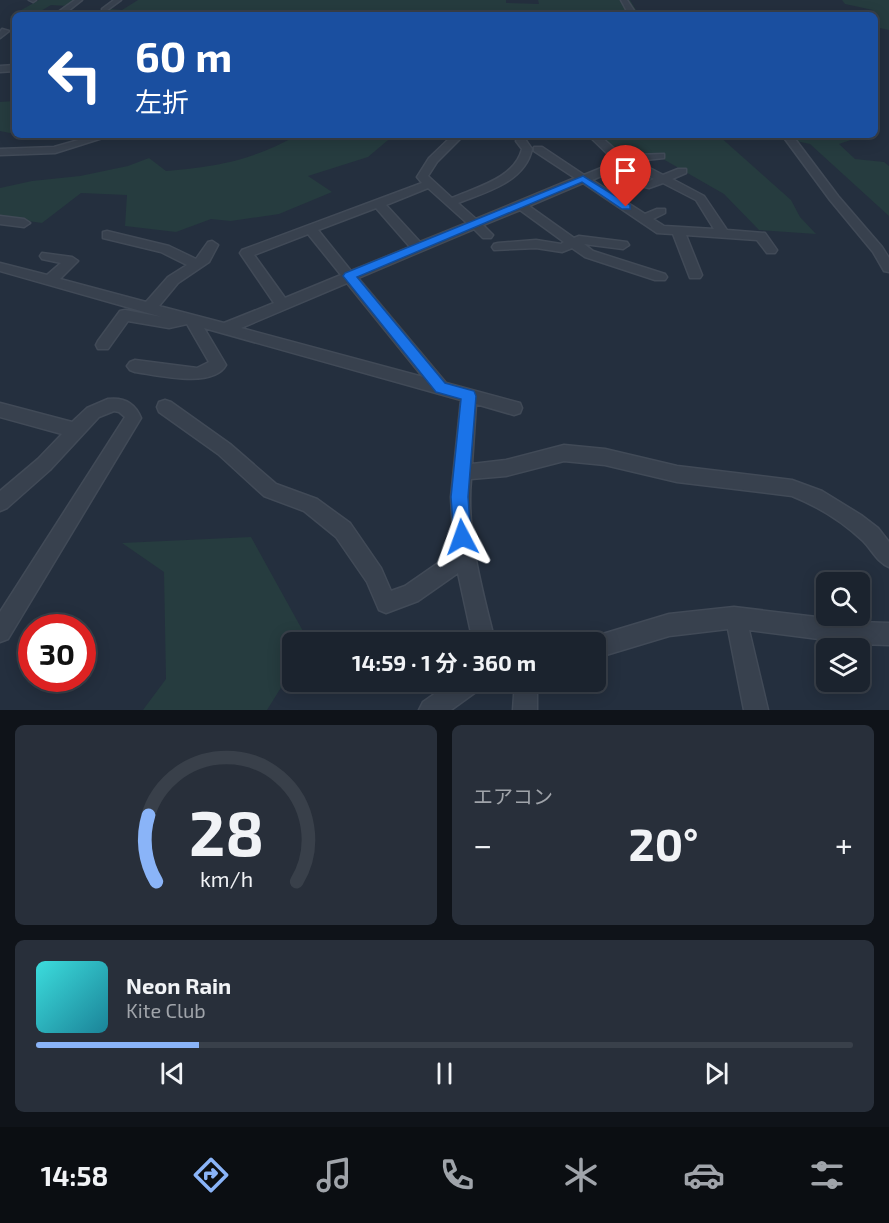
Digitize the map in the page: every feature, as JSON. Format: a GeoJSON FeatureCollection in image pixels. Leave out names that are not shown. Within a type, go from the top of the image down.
{"type":"FeatureCollection","features":[{"type":"Feature","properties":{"kind":"street"},"geometry":{"type":"LineString","coordinates":[[62,12],[79,0]]}},
{"type":"Feature","properties":{"kind":"street"},"geometry":{"type":"LineString","coordinates":[[104,10],[118,0]]}},
{"type":"Feature","properties":{"kind":"street"},"geometry":{"type":"LineString","coordinates":[[0,152],[56,150],[97,138]]}},
{"type":"Feature","properties":{"kind":"street"},"geometry":{"type":"LineString","coordinates":[[456,138],[433,160],[422,177],[487,235]]}},
{"type":"Feature","properties":{"kind":"street"},"geometry":{"type":"LineString","coordinates":[[597,138],[625,162],[700,198],[723,233]]}},
{"type":"Feature","properties":{"kind":"street"},"geometry":{"type":"LineString","coordinates":[[789,138],[834,198],[878,250],[889,268]]}},
{"type":"Feature","properties":{"kind":"street"},"geometry":{"type":"LineString","coordinates":[[451,202],[506,178],[524,163],[527,149],[521,141]]}},
{"type":"Feature","properties":{"kind":"street"},"geometry":{"type":"LineString","coordinates":[[538,149],[660,230],[761,236],[771,250]]}},
{"type":"Feature","properties":{"kind":"street"},"geometry":{"type":"LineString","coordinates":[[226,328],[583,178],[625,162],[660,156]]}},
{"type":"Feature","properties":{"kind":"street"},"geometry":{"type":"LineString","coordinates":[[649,185],[682,171]]}},
{"type":"Feature","properties":{"kind":"street"},"geometry":{"type":"LineString","coordinates":[[282,303],[246,253],[430,184]]}},
{"type":"Feature","properties":{"kind":"street"},"geometry":{"type":"LineString","coordinates":[[378,203],[417,247]]}},
{"type":"Feature","properties":{"kind":"street"},"geometry":{"type":"LineString","coordinates":[[520,205],[589,254],[660,277]]}},
{"type":"Feature","properties":{"kind":"street"},"geometry":{"type":"LineString","coordinates":[[644,219],[661,211]]}},
{"type":"Feature","properties":{"kind":"street"},"geometry":{"type":"LineString","coordinates":[[0,220],[24,223]]}},
{"type":"Feature","properties":{"kind":"street"},"geometry":{"type":"LineString","coordinates":[[310,229],[441,388]]}},
{"type":"Feature","properties":{"kind":"street"},"geometry":{"type":"LineString","coordinates":[[678,231],[695,275]]}},
{"type":"Feature","properties":{"kind":"street"},"geometry":{"type":"LineString","coordinates":[[107,235],[165,249],[196,264]]}},
{"type":"Feature","properties":{"kind":"street"},"geometry":{"type":"LineString","coordinates":[[498,247],[536,244],[562,248],[579,240],[623,244]]}},
{"type":"Feature","properties":{"kind":"street"},"geometry":{"type":"LineString","coordinates":[[151,306],[173,280],[204,259],[212,245]]}},
{"type":"Feature","properties":{"kind":"street"},"geometry":{"type":"LineString","coordinates":[[46,256],[72,261],[50,280]]}},
{"type":"Feature","properties":{"kind":"street"},"geometry":{"type":"LineString","coordinates":[[0,267],[151,306],[514,408]]}},
{"type":"Feature","properties":{"kind":"street"},"geometry":{"type":"LineString","coordinates":[[103,345],[125,315],[169,323],[191,318]]}},
{"type":"Feature","properties":{"kind":"street"},"geometry":{"type":"LineString","coordinates":[[135,366],[198,374],[218,365],[191,318]]}},
{"type":"Feature","properties":{"kind":"street"},"geometry":{"type":"LineString","coordinates":[[469,396],[460,497],[464,557],[482,632]]}},
{"type":"Feature","properties":{"kind":"street"},"geometry":{"type":"LineString","coordinates":[[0,502],[49,460],[89,415],[100,407],[114,405],[128,407],[133,418],[0,631]]}},
{"type":"Feature","properties":{"kind":"street"},"geometry":{"type":"LineString","coordinates":[[165,408],[224,449],[270,490],[309,506],[343,530],[375,575],[386,603],[411,594],[464,557]]}},
{"type":"Feature","properties":{"kind":"street"},"geometry":{"type":"LineString","coordinates":[[0,410],[77,431]]}},
{"type":"Feature","properties":{"kind":"street"},"geometry":{"type":"LineString","coordinates":[[461,470],[474,472],[506,468],[564,453],[605,457],[677,474],[792,488],[816,497],[854,520],[889,557]]}},
{"type":"Feature","properties":{"kind":"street"},"geometry":{"type":"LineString","coordinates":[[736,618],[756,710]]}},
{"type":"Feature","properties":{"kind":"street"},"geometry":{"type":"LineString","coordinates":[[606,644],[669,625],[736,618],[858,633],[889,634]]}},
{"type":"Feature","properties":{"kind":"street"},"geometry":{"type":"LineString","coordinates":[[431,710],[456,692]]}},
{"type":"Feature","properties":{"kind":"street"},"geometry":{"type":"LineString","coordinates":[[525,710],[526,692]]}},
{"type":"Feature","properties":{"kind":"green space"},"geometry":{"type":"Polygon","coordinates":[[[39,0],[76,0],[67,6],[51,5],[39,12],[18,12],[39,0]]]}},
{"type":"Feature","properties":{"kind":"green space"},"geometry":{"type":"Polygon","coordinates":[[[138,0],[506,0],[506,3],[539,4],[538,0],[630,0],[637,12],[106,12],[110,9],[122,10],[138,0]]]}},
{"type":"Feature","properties":{"kind":"green space"},"geometry":{"type":"Polygon","coordinates":[[[842,0],[889,0],[889,30],[878,28],[878,12],[845,4],[842,0]]]}},
{"type":"Feature","properties":{"kind":"green space"},"geometry":{"type":"Polygon","coordinates":[[[12,101],[12,133],[0,131],[0,102],[12,101]]]}},
{"type":"Feature","properties":{"kind":"green space"},"geometry":{"type":"Polygon","coordinates":[[[292,138],[390,138],[368,157],[308,176],[332,192],[279,214],[231,221],[211,219],[176,232],[125,226],[127,195],[81,193],[42,223],[0,217],[0,188],[32,181],[80,176],[128,166],[149,158],[166,171],[202,167],[234,161],[292,138]]]}},
{"type":"Feature","properties":{"kind":"green space"},"geometry":{"type":"Polygon","coordinates":[[[601,138],[721,138],[791,200],[800,217],[816,234],[759,230],[724,194],[663,159],[661,154],[620,156],[601,138]]]}},
{"type":"Feature","properties":{"kind":"green space"},"geometry":{"type":"Polygon","coordinates":[[[776,138],[856,138],[839,144],[855,159],[884,162],[889,166],[889,216],[810,144],[776,138]]]}},
{"type":"Feature","properties":{"kind":"green space"},"geometry":{"type":"Polygon","coordinates":[[[251,537],[303,632],[282,632],[282,686],[267,710],[143,710],[166,679],[164,572],[122,543],[251,537]]]}},
{"type":"Feature","properties":{"kind":"route"},"geometry":{"type":"LineString","coordinates":[[462,537],[460,497],[469,396],[441,388],[349,276],[583,178],[626,207]]}}]}
